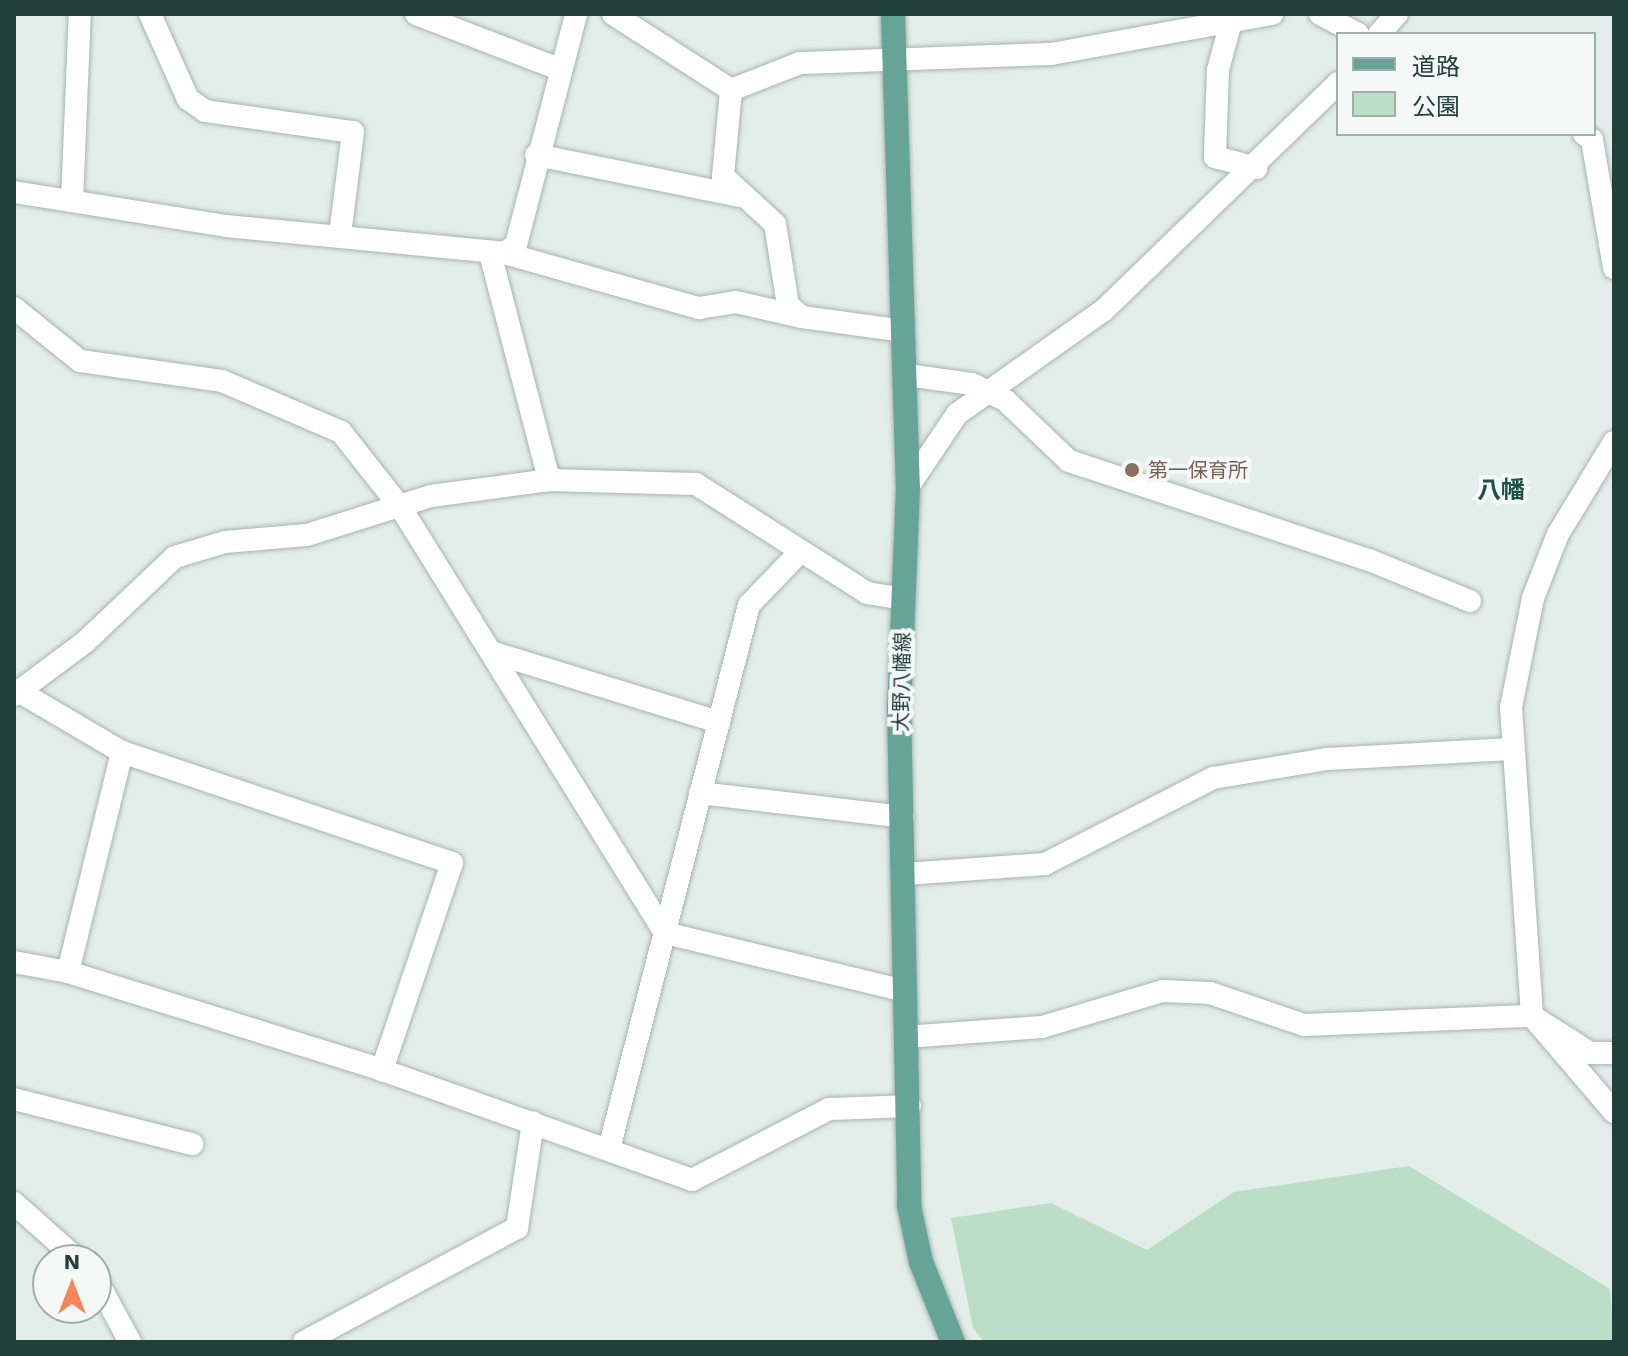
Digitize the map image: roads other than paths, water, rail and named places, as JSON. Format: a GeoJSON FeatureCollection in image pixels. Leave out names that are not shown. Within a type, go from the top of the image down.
{"type":"FeatureCollection","features":[{"type":"Feature","properties":{"kind":"main road","name":"大野八幡線"},"geometry":{"type":"LineString","coordinates":[[893,14],[907,375],[903,817],[906,874],[905,1037],[910,1106],[909,1206],[921,1262],[953,1342]]}},
{"type":"Feature","properties":{"kind":"street"},"geometry":{"type":"LineString","coordinates":[[72,201],[80,14]]}},
{"type":"Feature","properties":{"kind":"street"},"geometry":{"type":"LineString","coordinates":[[150,14],[188,99],[205,111],[353,132],[340,235]]}},
{"type":"Feature","properties":{"kind":"street"},"geometry":{"type":"LineString","coordinates":[[416,14],[562,70]]}},
{"type":"Feature","properties":{"kind":"street"},"geometry":{"type":"LineString","coordinates":[[497,253],[516,245],[536,155],[576,14]]}},
{"type":"Feature","properties":{"kind":"street"},"geometry":{"type":"LineString","coordinates":[[613,14],[731,90]]}},
{"type":"Feature","properties":{"kind":"street"},"geometry":{"type":"LineString","coordinates":[[731,90],[800,63],[893,57],[1051,54],[1233,16],[1272,14]]}},
{"type":"Feature","properties":{"kind":"street"},"geometry":{"type":"LineString","coordinates":[[1320,14],[1354,32]]}},
{"type":"Feature","properties":{"kind":"street"},"geometry":{"type":"LineString","coordinates":[[1381,32],[1397,14]]}},
{"type":"Feature","properties":{"kind":"street"},"geometry":{"type":"LineString","coordinates":[[1233,16],[1218,70],[1215,157],[1257,168]]}},
{"type":"Feature","properties":{"kind":"street"},"geometry":{"type":"LineString","coordinates":[[908,487],[957,414],[1104,310],[1257,168],[1336,85]]}},
{"type":"Feature","properties":{"kind":"street"},"geometry":{"type":"LineString","coordinates":[[731,90],[723,176],[740,196],[775,224],[788,305],[802,317]]}},
{"type":"Feature","properties":{"kind":"street"},"geometry":{"type":"LineString","coordinates":[[1587,136],[1592,140],[1613,259]]}},
{"type":"Feature","properties":{"kind":"street"},"geometry":{"type":"LineString","coordinates":[[536,155],[740,196]]}},
{"type":"Feature","properties":{"kind":"street"},"geometry":{"type":"LineString","coordinates":[[14,192],[497,253],[699,308],[736,302],[802,317],[904,331]]}},
{"type":"Feature","properties":{"kind":"street"},"geometry":{"type":"LineString","coordinates":[[497,253],[549,480]]}},
{"type":"Feature","properties":{"kind":"street"},"geometry":{"type":"LineString","coordinates":[[14,308],[80,361],[222,381],[341,432],[401,508],[665,933],[904,991]]}},
{"type":"Feature","properties":{"kind":"street"},"geometry":{"type":"LineString","coordinates":[[907,375],[990,392],[1069,461],[1369,560],[1470,601]]}},
{"type":"Feature","properties":{"kind":"street"},"geometry":{"type":"LineString","coordinates":[[1614,442],[1558,534],[1533,598],[1514,678],[1511,749],[1532,1016],[1614,1112]]}},
{"type":"Feature","properties":{"kind":"street"},"geometry":{"type":"LineString","coordinates":[[382,1070],[452,863],[122,752],[17,694],[175,557],[225,542],[307,535],[401,508],[431,496],[549,480],[696,484],[798,554],[867,593],[904,599]]}},
{"type":"Feature","properties":{"kind":"street"},"geometry":{"type":"LineString","coordinates":[[609,1149],[749,605],[798,554]]}},
{"type":"Feature","properties":{"kind":"street"},"geometry":{"type":"LineString","coordinates":[[491,652],[719,722]]}},
{"type":"Feature","properties":{"kind":"street"},"geometry":{"type":"LineString","coordinates":[[906,874],[1045,864],[1213,778],[1327,759],[1511,749]]}},
{"type":"Feature","properties":{"kind":"street"},"geometry":{"type":"LineString","coordinates":[[68,972],[122,752]]}},
{"type":"Feature","properties":{"kind":"street"},"geometry":{"type":"LineString","coordinates":[[700,793],[903,817]]}},
{"type":"Feature","properties":{"kind":"street"},"geometry":{"type":"LineString","coordinates":[[14,962],[68,972],[382,1070],[692,1180],[829,1109],[910,1106]]}},
{"type":"Feature","properties":{"kind":"street"},"geometry":{"type":"LineString","coordinates":[[905,1037],[1042,1027],[1163,991],[1210,993],[1304,1025],[1532,1016],[1590,1053],[1614,1053]]}},
{"type":"Feature","properties":{"kind":"street"},"geometry":{"type":"LineString","coordinates":[[14,1099],[192,1144]]}},
{"type":"Feature","properties":{"kind":"street"},"geometry":{"type":"LineString","coordinates":[[304,1342],[517,1228],[533,1122]]}},
{"type":"Feature","properties":{"kind":"street"},"geometry":{"type":"LineString","coordinates":[[14,1203],[60,1244]]}},
{"type":"Feature","properties":{"kind":"street"},"geometry":{"type":"LineString","coordinates":[[112,1309],[130,1342]]}},
{"type":"Feature","properties":{"kind":"place","name":"第一保育所"},"geometry":{"type":"Point","coordinates":[1132,470]}},
{"type":"Feature","properties":{"kind":"district","name":"八幡"},"geometry":{"type":"Point","coordinates":[1501,491]}}]}
